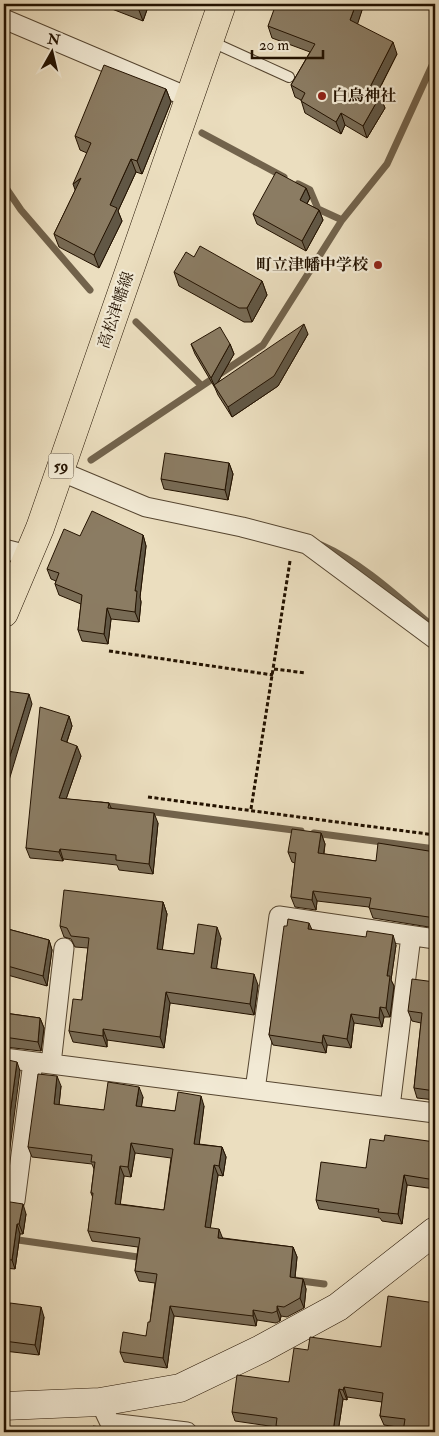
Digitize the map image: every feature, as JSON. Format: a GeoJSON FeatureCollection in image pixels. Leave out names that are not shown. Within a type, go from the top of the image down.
{"type":"FeatureCollection","features":[{"type":"Feature","properties":{"kind":"main road","name":"高松津幡線"},"geometry":{"type":"LineString","coordinates":[[4,614],[16,552],[40,528],[222,4]]}},
{"type":"Feature","properties":{"kind":"street"},"geometry":{"type":"LineString","coordinates":[[4,19],[190,98]]}},
{"type":"Feature","properties":{"kind":"street"},"geometry":{"type":"LineString","coordinates":[[60,471],[146,507],[242,527],[307,544],[435,639]]}},
{"type":"Feature","properties":{"kind":"street"},"geometry":{"type":"LineString","coordinates":[[255,1090],[279,916],[435,939]]}},
{"type":"Feature","properties":{"kind":"street"},"geometry":{"type":"LineString","coordinates":[[390,1107],[411,936]]}},
{"type":"Feature","properties":{"kind":"street"},"geometry":{"type":"LineString","coordinates":[[15,1201],[64,948]]}},
{"type":"Feature","properties":{"kind":"street"},"geometry":{"type":"LineString","coordinates":[[4,1058],[435,1113]]}},
{"type":"Feature","properties":{"kind":"street"},"geometry":{"type":"LineString","coordinates":[[4,1406],[100,1402],[180,1388],[261,1349],[338,1307],[435,1231]]}},
{"type":"Feature","properties":{"kind":"street"},"geometry":{"type":"LineString","coordinates":[[100,1402],[110,1423],[187,1432]]}},
{"type":"Feature","properties":{"kind":"lane"},"geometry":{"type":"LineString","coordinates":[[209,40],[289,77]]}},
{"type":"Feature","properties":{"kind":"path"},"geometry":{"type":"LineString","coordinates":[[251,810],[294,541]]}},
{"type":"Feature","properties":{"kind":"path"},"geometry":{"type":"LineString","coordinates":[[109,652],[273,676]]}},
{"type":"Feature","properties":{"kind":"path"},"geometry":{"type":"LineString","coordinates":[[274,669],[306,673]]}},
{"type":"Feature","properties":{"kind":"path"},"geometry":{"type":"LineString","coordinates":[[148,797],[435,834]]}},
{"type":"Feature","properties":{"kind":"building"},"geometry":{"type":"Polygon","coordinates":[[[276,4],[310,4],[316,6],[317,4],[356,4],[350,20],[393,42],[369,89],[380,96],[363,126],[341,113],[336,122],[301,101],[305,93],[291,85],[315,44],[268,26],[276,4]]]}},
{"type":"Feature","properties":{"kind":"building"},"geometry":{"type":"Polygon","coordinates":[[[104,65],[166,89],[137,161],[131,159],[110,205],[117,208],[94,255],[54,234],[81,178],[73,184],[91,143],[75,136],[104,65]]]}},
{"type":"Feature","properties":{"kind":"building"},"geometry":{"type":"Polygon","coordinates":[[[276,172],[306,188],[300,200],[319,210],[302,241],[253,214],[276,172]]]}},
{"type":"Feature","properties":{"kind":"building"},"geometry":{"type":"Polygon","coordinates":[[[200,246],[262,281],[247,308],[239,308],[174,272],[186,252],[194,257],[200,246]]]}},
{"type":"Feature","properties":{"kind":"building"},"geometry":{"type":"Polygon","coordinates":[[[304,324],[274,376],[228,407],[214,385],[304,324]]]}},
{"type":"Feature","properties":{"kind":"building"},"geometry":{"type":"Polygon","coordinates":[[[220,327],[230,344],[211,378],[191,344],[220,327]]]}},
{"type":"Feature","properties":{"kind":"building"},"geometry":{"type":"Polygon","coordinates":[[[165,453],[229,463],[225,490],[161,479],[165,453]]]}},
{"type":"Feature","properties":{"kind":"building"},"geometry":{"type":"Polygon","coordinates":[[[92,511],[143,535],[135,591],[137,591],[135,612],[107,608],[104,634],[78,630],[82,595],[55,584],[59,573],[47,569],[64,529],[80,536],[92,511]]]}},
{"type":"Feature","properties":{"kind":"building"},"geometry":{"type":"Polygon","coordinates":[[[6,691],[29,694],[4,775],[4,696],[6,691]]]}},
{"type":"Feature","properties":{"kind":"building"},"geometry":{"type":"Polygon","coordinates":[[[40,707],[69,716],[61,740],[77,746],[59,798],[109,803],[108,808],[154,813],[149,864],[116,860],[116,855],[60,849],[59,852],[26,848],[40,707]]]}},
{"type":"Feature","properties":{"kind":"building"},"geometry":{"type":"Polygon","coordinates":[[[292,829],[321,833],[318,853],[376,861],[378,843],[435,852],[435,918],[369,908],[371,898],[313,891],[312,900],[291,897],[296,853],[288,852],[292,829]]]}},
{"type":"Feature","properties":{"kind":"building"},"geometry":{"type":"Polygon","coordinates":[[[64,890],[163,902],[157,949],[194,954],[198,924],[217,927],[211,968],[254,974],[250,1004],[166,992],[160,1037],[103,1029],[103,1036],[69,1031],[73,999],[82,1000],[89,938],[71,936],[67,928],[60,926],[64,890]]]}},
{"type":"Feature","properties":{"kind":"building"},"geometry":{"type":"Polygon","coordinates":[[[288,919],[309,923],[308,929],[366,937],[367,931],[393,935],[387,976],[390,976],[386,1008],[380,1007],[379,1018],[351,1014],[347,1039],[323,1035],[322,1043],[269,1035],[284,926],[287,926],[288,919]]]}},
{"type":"Feature","properties":{"kind":"building"},"geometry":{"type":"Polygon","coordinates":[[[4,928],[49,940],[43,976],[4,965],[4,928]]]}},
{"type":"Feature","properties":{"kind":"building"},"geometry":{"type":"Polygon","coordinates":[[[412,979],[435,982],[435,1091],[414,1088],[422,1013],[408,1011],[412,979]]]}},
{"type":"Feature","properties":{"kind":"building"},"geometry":{"type":"Polygon","coordinates":[[[4,1013],[40,1018],[38,1042],[4,1037],[4,1013]]]}},
{"type":"Feature","properties":{"kind":"building"},"geometry":{"type":"Polygon","coordinates":[[[4,1059],[17,1062],[4,1158],[4,1059]]]}},
{"type":"Feature","properties":{"kind":"building"},"geometry":{"type":"Polygon","coordinates":[[[38,1074],[57,1076],[54,1104],[104,1110],[108,1082],[139,1087],[136,1106],[175,1111],[178,1092],[201,1096],[194,1144],[222,1147],[219,1166],[214,1165],[205,1227],[219,1229],[218,1238],[293,1247],[290,1277],[303,1279],[300,1298],[284,1307],[277,1306],[277,1311],[272,1313],[253,1310],[253,1316],[170,1306],[163,1358],[120,1352],[123,1332],[146,1336],[157,1274],[135,1271],[140,1238],[88,1231],[95,1162],[91,1162],[92,1155],[28,1147],[38,1074]],[[131,1143],[128,1167],[120,1166],[115,1204],[164,1210],[173,1149],[131,1143]]]}},
{"type":"Feature","properties":{"kind":"building"},"geometry":{"type":"Polygon","coordinates":[[[385,1135],[435,1142],[435,1180],[404,1175],[398,1214],[378,1212],[379,1209],[316,1200],[321,1162],[366,1168],[370,1139],[384,1141],[385,1135]]]}},
{"type":"Feature","properties":{"kind":"building"},"geometry":{"type":"Polygon","coordinates":[[[4,1201],[23,1204],[19,1224],[17,1224],[12,1260],[4,1259],[4,1201]]]}},
{"type":"Feature","properties":{"kind":"building"},"geometry":{"type":"Polygon","coordinates":[[[388,1296],[435,1303],[435,1432],[403,1432],[405,1419],[380,1416],[383,1393],[344,1387],[343,1390],[339,1389],[333,1432],[276,1426],[277,1418],[232,1412],[237,1375],[289,1382],[294,1348],[308,1350],[310,1337],[381,1347],[388,1296]]]}},
{"type":"Feature","properties":{"kind":"building"},"geometry":{"type":"Polygon","coordinates":[[[10,1303],[41,1307],[35,1345],[4,1341],[4,1313],[9,1314],[10,1303]]]}},
{"type":"Feature","properties":{"kind":"building"},"geometry":{"type":"Polygon","coordinates":[[[93,1426],[123,1430],[123,1432],[92,1432],[93,1426]]]}},
{"type":"Feature","properties":{"kind":"waterway"},"geometry":{"type":"LineString","coordinates":[[298,184],[310,190],[318,209],[342,220],[387,164],[435,59]]}},
{"type":"Feature","properties":{"kind":"waterway"},"geometry":{"type":"LineString","coordinates":[[202,133],[284,177]]}},
{"type":"Feature","properties":{"kind":"waterway"},"geometry":{"type":"LineString","coordinates":[[4,185],[21,210],[90,290]]}},
{"type":"Feature","properties":{"kind":"waterway"},"geometry":{"type":"LineString","coordinates":[[91,460],[263,345],[342,220]]}},
{"type":"Feature","properties":{"kind":"waterway"},"geometry":{"type":"LineString","coordinates":[[136,322],[201,385]]}},
{"type":"Feature","properties":{"kind":"waterway"},"geometry":{"type":"LineString","coordinates":[[321,545],[336,552],[365,571],[431,625]]}},
{"type":"Feature","properties":{"kind":"waterway"},"geometry":{"type":"LineString","coordinates":[[101,805],[301,831]]}},
{"type":"Feature","properties":{"kind":"waterway"},"geometry":{"type":"LineString","coordinates":[[314,833],[435,849]]}},
{"type":"Feature","properties":{"kind":"waterway"},"geometry":{"type":"LineString","coordinates":[[4,1238],[145,1258]]}},
{"type":"Feature","properties":{"kind":"waterway"},"geometry":{"type":"LineString","coordinates":[[294,1280],[324,1284]]}},
{"type":"Feature","properties":{"kind":"place","name":"白鳥神社"},"geometry":{"type":"Point","coordinates":[322,96]}},
{"type":"Feature","properties":{"kind":"place","name":"町立津幡中学校"},"geometry":{"type":"Point","coordinates":[378,265]}}]}
